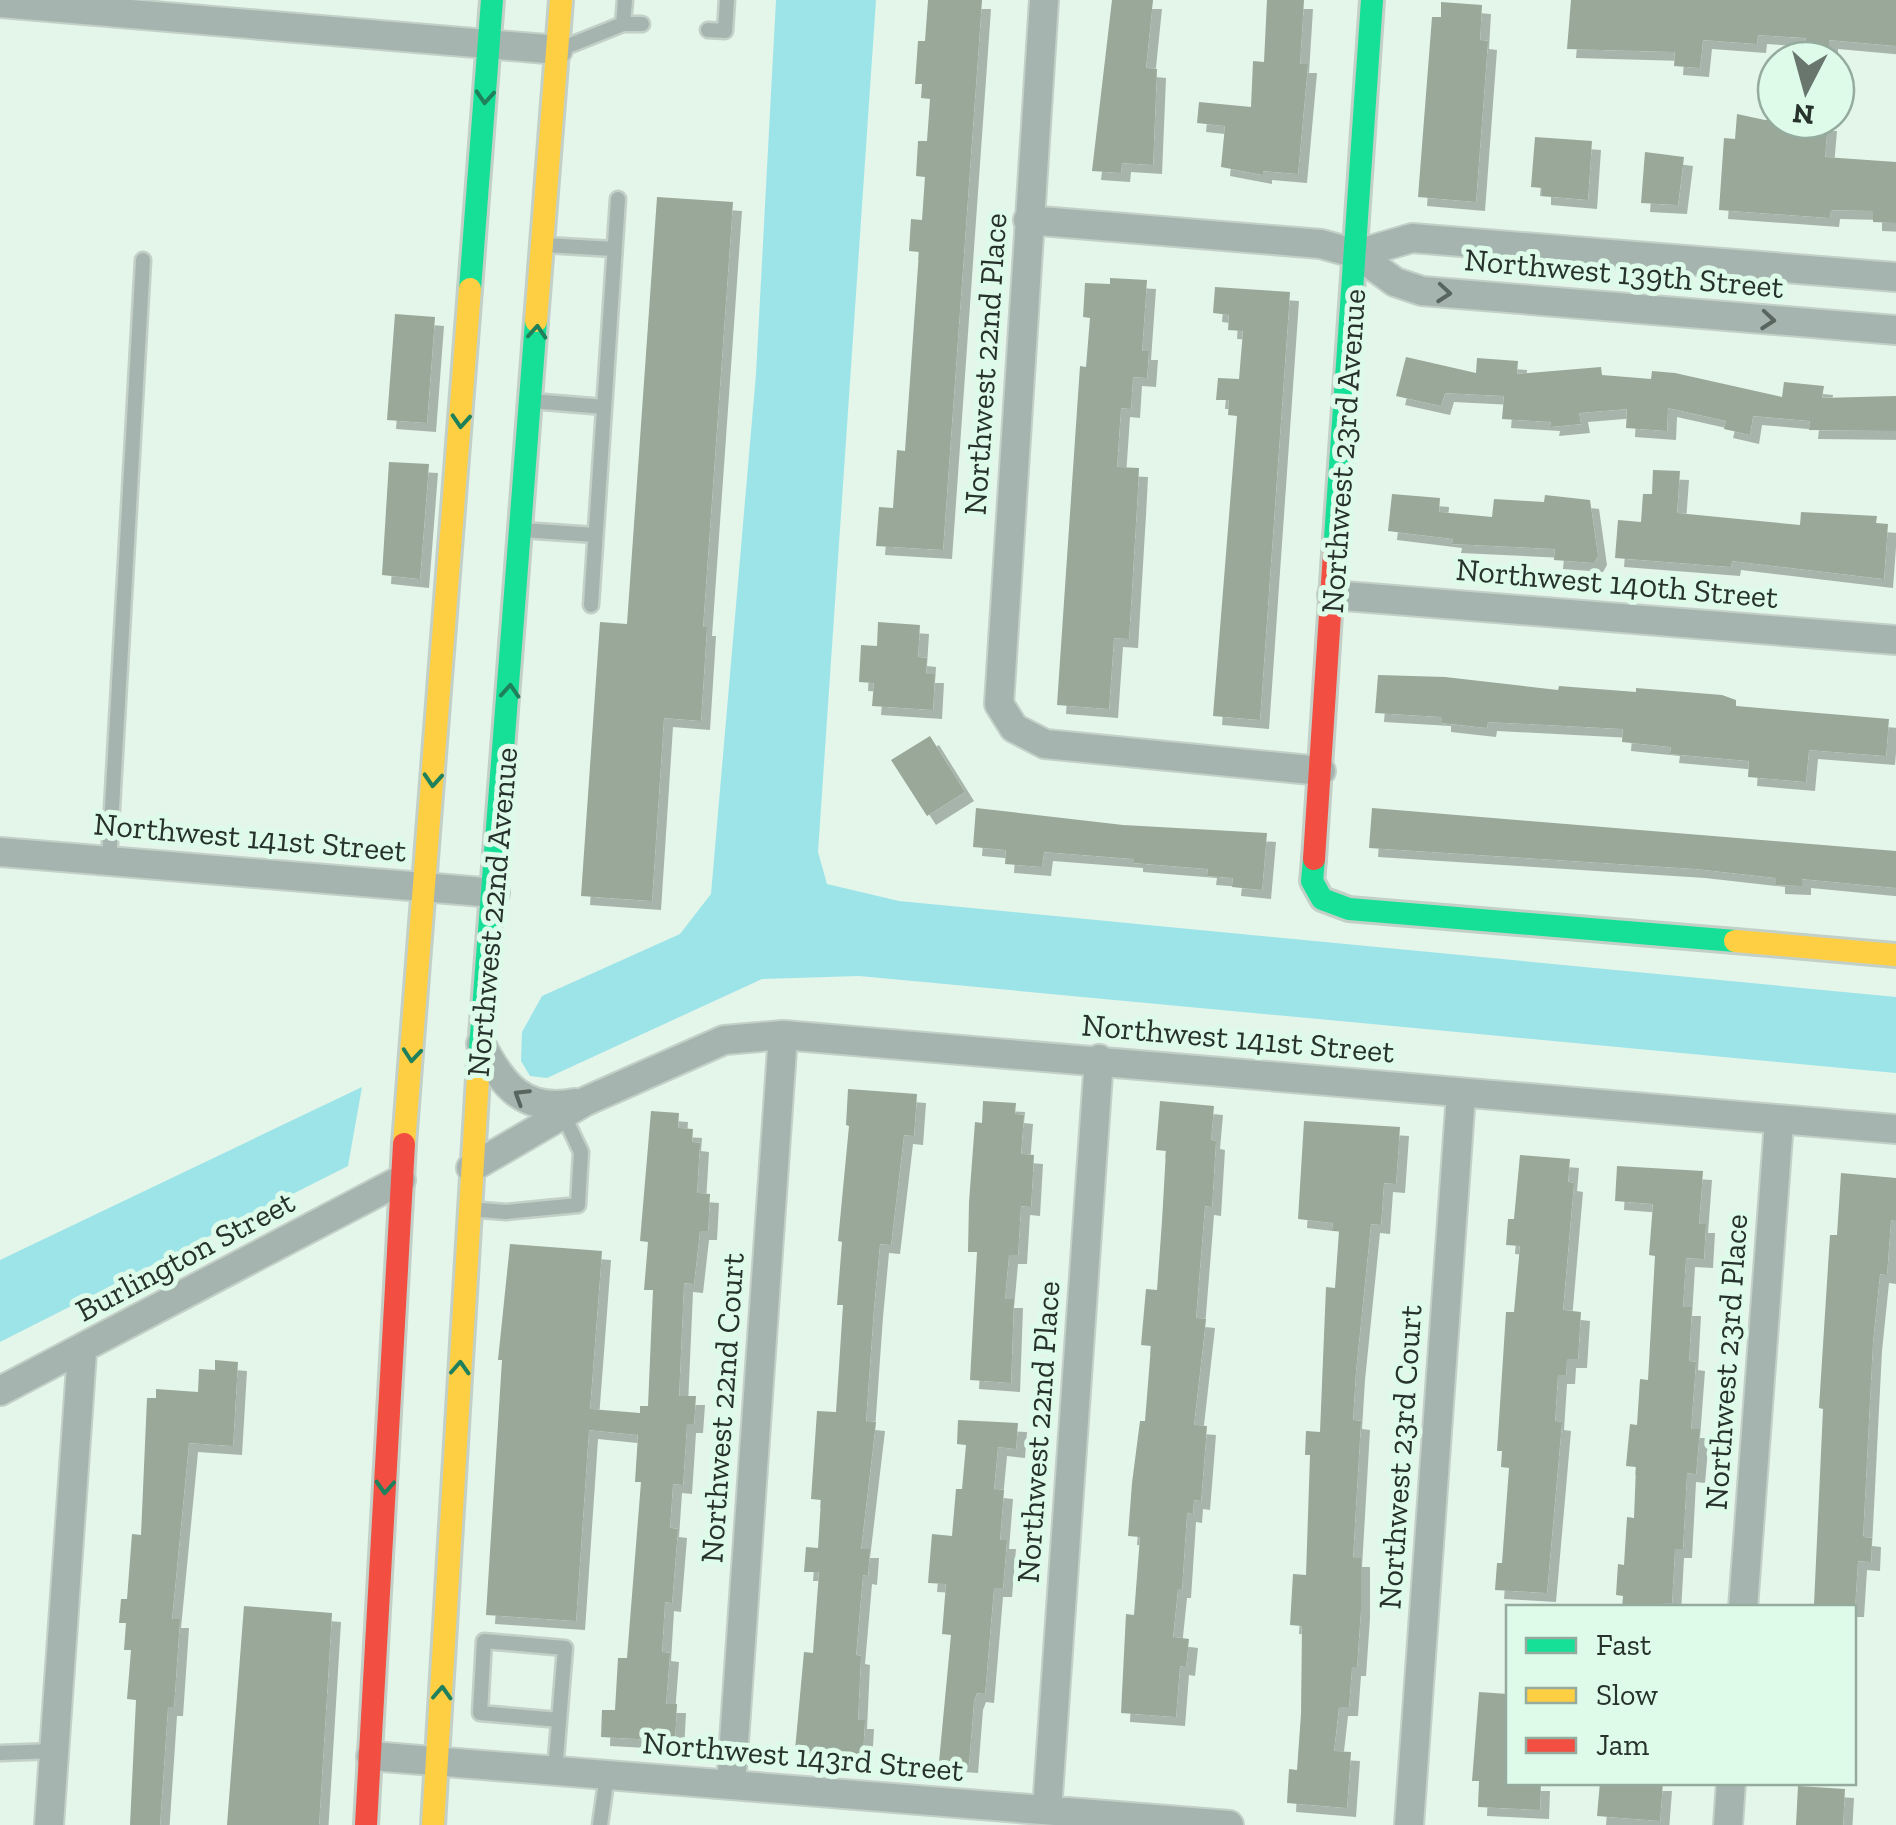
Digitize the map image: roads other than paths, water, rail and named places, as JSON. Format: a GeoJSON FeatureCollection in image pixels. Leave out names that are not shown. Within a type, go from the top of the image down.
{"type":"FeatureCollection","features":[{"type":"Feature","properties":{"kind":"main road","name":"Northwest 22nd Avenue"},"geometry":{"type":"LineString","coordinates":[[366,1825],[401,1180],[492,0]]}},
{"type":"Feature","properties":{"kind":"main road","name":"Northwest 22nd Avenue"},"geometry":{"type":"LineString","coordinates":[[433,1825],[471,1168],[561,0]]}},
{"type":"Feature","properties":{"kind":"main road","name":"Northwest 23rd Avenue"},"geometry":{"type":"LineString","coordinates":[[1372,0],[1312,881],[1322,899],[1349,909],[1896,955]]}},
{"type":"Feature","properties":{"kind":"street","name":"Northwest 22nd Place"},"geometry":{"type":"LineString","coordinates":[[1044,0],[999,704],[1014,728],[1045,744],[1321,771]]}},
{"type":"Feature","properties":{"kind":"street"},"geometry":{"type":"LineString","coordinates":[[0,3],[558,50]]}},
{"type":"Feature","properties":{"kind":"street","name":"Northwest 139th Street"},"geometry":{"type":"LineString","coordinates":[[1028,220],[1321,244],[1357,254],[1395,282],[1422,291],[1896,330]]}},
{"type":"Feature","properties":{"kind":"street","name":"Northwest 139th Street"},"geometry":{"type":"LineString","coordinates":[[1357,254],[1412,238],[1896,277]]}},
{"type":"Feature","properties":{"kind":"street","name":"Northwest 140th Street"},"geometry":{"type":"LineString","coordinates":[[1332,595],[1896,640]]}},
{"type":"Feature","properties":{"kind":"street","name":"Northwest 141st Street"},"geometry":{"type":"LineString","coordinates":[[0,852],[495,893]]}},
{"type":"Feature","properties":{"kind":"street","name":"Northwest 141st Street"},"geometry":{"type":"LineString","coordinates":[[471,1168],[575,1108],[724,1040],[783,1035],[1896,1129]]}},
{"type":"Feature","properties":{"kind":"street","name":"Northwest 22nd Court"},"geometry":{"type":"LineString","coordinates":[[731,1785],[783,1035]]}},
{"type":"Feature","properties":{"kind":"street","name":"Northwest 141st Street"},"geometry":{"type":"LineString","coordinates":[[481,1044],[495,1071],[521,1098],[575,1108]]}},
{"type":"Feature","properties":{"kind":"street","name":"Northwest 22nd Place"},"geometry":{"type":"LineString","coordinates":[[1046,1810],[1099,1059]]}},
{"type":"Feature","properties":{"kind":"street","name":"Northwest 23rd Court"},"geometry":{"type":"LineString","coordinates":[[1409,1825],[1461,1094]]}},
{"type":"Feature","properties":{"kind":"street","name":"Northwest 23rd Place"},"geometry":{"type":"LineString","coordinates":[[1744,1605],[1779,1122]]}},
{"type":"Feature","properties":{"kind":"street","name":"Burlington Street"},"geometry":{"type":"LineString","coordinates":[[0,1391],[82,1352],[401,1180]]}},
{"type":"Feature","properties":{"kind":"street"},"geometry":{"type":"LineString","coordinates":[[49,1825],[82,1352]]}},
{"type":"Feature","properties":{"kind":"street","name":"Northwest 143rd Street"},"geometry":{"type":"LineString","coordinates":[[371,1756],[1229,1825]]}},
{"type":"Feature","properties":{"kind":"street"},"geometry":{"type":"LineString","coordinates":[[1728,1825],[1731,1785]]}},
{"type":"Feature","properties":{"kind":"lane"},"geometry":{"type":"LineString","coordinates":[[623,24],[624,0]]}},
{"type":"Feature","properties":{"kind":"lane"},"geometry":{"type":"LineString","coordinates":[[708,30],[725,31],[727,0]]}},
{"type":"Feature","properties":{"kind":"lane"},"geometry":{"type":"LineString","coordinates":[[558,50],[623,24],[642,24]]}},
{"type":"Feature","properties":{"kind":"lane"},"geometry":{"type":"LineString","coordinates":[[591,606],[618,199]]}},
{"type":"Feature","properties":{"kind":"lane"},"geometry":{"type":"LineString","coordinates":[[544,246],[614,249]]}},
{"type":"Feature","properties":{"kind":"lane"},"geometry":{"type":"LineString","coordinates":[[109,861],[143,260]]}},
{"type":"Feature","properties":{"kind":"lane"},"geometry":{"type":"LineString","coordinates":[[532,401],[604,407]]}},
{"type":"Feature","properties":{"kind":"lane"},"geometry":{"type":"LineString","coordinates":[[522,530],[595,534]]}},
{"type":"Feature","properties":{"kind":"lane"},"geometry":{"type":"LineString","coordinates":[[469,1209],[506,1212],[578,1205],[582,1152],[575,1108]]}},
{"type":"Feature","properties":{"kind":"lane"},"geometry":{"type":"LineString","coordinates":[[555,1771],[565,1648],[484,1641],[480,1713],[559,1720]]}},
{"type":"Feature","properties":{"kind":"lane"},"geometry":{"type":"LineString","coordinates":[[0,1753],[54,1751]]}},
{"type":"Feature","properties":{"kind":"lane"},"geometry":{"type":"LineString","coordinates":[[600,1825],[607,1775]]}},
{"type":"Feature","properties":{"kind":"water"},"geometry":{"type":"Polygon","coordinates":[[[776,0],[876,0],[818,852],[827,884],[899,901],[1896,997],[1896,1073],[859,976],[762,979],[547,1078],[530,1076],[521,1061],[522,1032],[542,996],[680,934],[711,894],[756,374],[776,0]]]}},
{"type":"Feature","properties":{"kind":"water"},"geometry":{"type":"Polygon","coordinates":[[[362,1087],[348,1166],[0,1342],[0,1260],[362,1087]]]}}]}
